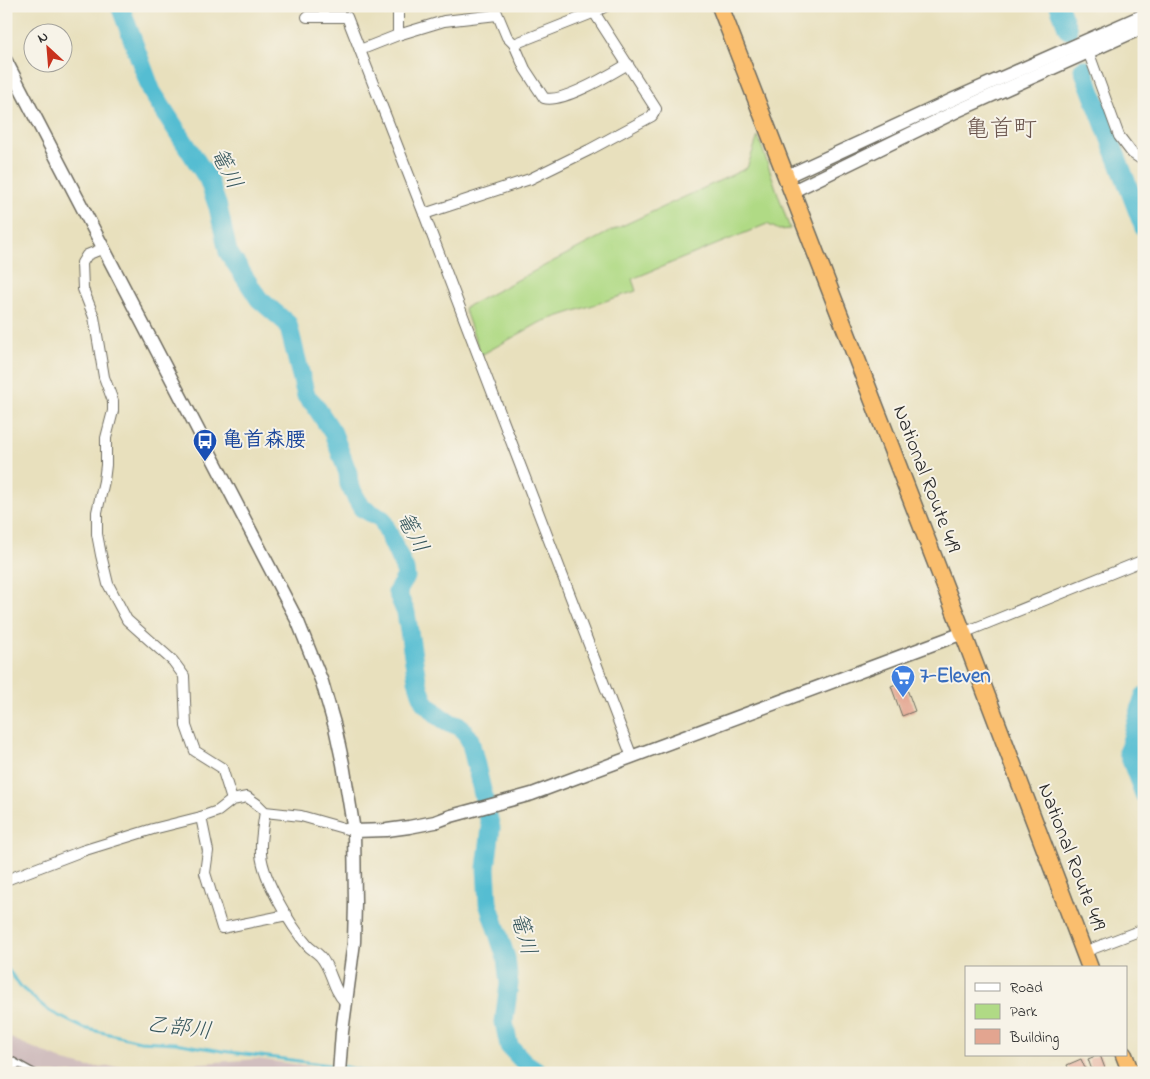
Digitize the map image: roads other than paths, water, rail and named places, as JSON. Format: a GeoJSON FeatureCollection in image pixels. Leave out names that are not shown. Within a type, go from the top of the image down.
{"type":"FeatureCollection","features":[{"type":"Feature","properties":{"kind":"highway","name":"National Route 419"},"geometry":{"type":"LineString","coordinates":[[720,6],[963,633],[1089,966]]}},
{"type":"Feature","properties":{"kind":"highway"},"geometry":{"type":"LineString","coordinates":[[1124,1056],[1131,1073]]}},
{"type":"Feature","properties":{"kind":"street"},"geometry":{"type":"LineString","coordinates":[[398,6],[398,35]]}},
{"type":"Feature","properties":{"kind":"street"},"geometry":{"type":"LineString","coordinates":[[514,44],[592,9],[606,6]]}},
{"type":"Feature","properties":{"kind":"street"},"geometry":{"type":"LineString","coordinates":[[424,214],[530,179],[652,116],[656,109],[592,9]]}},
{"type":"Feature","properties":{"kind":"street"},"geometry":{"type":"LineString","coordinates":[[360,50],[398,35],[444,21],[496,10],[507,37],[514,44],[536,87],[544,98],[548,99],[590,86],[628,64]]}},
{"type":"Feature","properties":{"kind":"street"},"geometry":{"type":"LineString","coordinates":[[788,184],[954,99],[1144,15]]}},
{"type":"Feature","properties":{"kind":"street"},"geometry":{"type":"LineString","coordinates":[[307,17],[347,17],[632,757]]}},
{"type":"Feature","properties":{"kind":"street"},"geometry":{"type":"LineString","coordinates":[[788,184],[957,112],[1144,27]]}},
{"type":"Feature","properties":{"kind":"street"},"geometry":{"type":"LineString","coordinates":[[1088,51],[1120,136],[1132,153],[1144,161]]}},
{"type":"Feature","properties":{"kind":"street"},"geometry":{"type":"LineString","coordinates":[[6,61],[298,622],[322,682],[344,764],[354,830],[354,942],[345,1002],[339,1072]]}},
{"type":"Feature","properties":{"kind":"street"},"geometry":{"type":"LineString","coordinates":[[104,248],[87,255],[82,263],[83,289],[94,317],[104,377],[113,401],[113,411],[106,438],[104,481],[97,512],[97,534],[101,555],[108,584],[128,620],[172,661],[184,676],[186,726],[194,751],[222,768],[232,800]]}},
{"type":"Feature","properties":{"kind":"street"},"geometry":{"type":"LineString","coordinates":[[6,880],[82,851],[153,829],[201,817],[218,810],[232,800],[247,797],[265,812],[301,816],[354,830],[387,830],[435,822],[516,798],[632,757],[963,633],[1144,560]]}},
{"type":"Feature","properties":{"kind":"street"},"geometry":{"type":"LineString","coordinates":[[265,812],[261,855],[270,884],[300,936],[319,955],[338,995],[345,1002]]}},
{"type":"Feature","properties":{"kind":"street"},"geometry":{"type":"LineString","coordinates":[[201,817],[208,851],[205,873],[222,928],[287,915]]}},
{"type":"Feature","properties":{"kind":"street"},"geometry":{"type":"LineString","coordinates":[[1084,952],[1144,928]]}},
{"type":"Feature","properties":{"kind":"lane"},"geometry":{"type":"LineString","coordinates":[[6,1057],[35,1073]]}},
{"type":"Feature","properties":{"kind":"lane"},"geometry":{"type":"LineString","coordinates":[[6,1069],[20,1065]]}},
{"type":"Feature","properties":{"kind":"lane"},"geometry":{"type":"LineString","coordinates":[[20,1065],[25,1073]]}},
{"type":"Feature","properties":{"kind":"waterway","name":"篭川"},"geometry":{"type":"LineString","coordinates":[[120,6],[152,92],[208,179],[218,207],[228,252],[259,299],[288,324],[306,396],[314,404],[333,433],[348,473],[349,484],[355,496],[362,508],[382,519],[405,570],[406,577],[397,592],[406,613],[417,680],[424,702],[439,716],[461,727],[470,740],[491,828],[486,868],[488,903],[506,958],[509,984],[504,1022],[509,1046],[525,1063],[540,1073]]}},
{"type":"Feature","properties":{"kind":"waterway"},"geometry":{"type":"LineString","coordinates":[[1059,6],[1068,30]]}},
{"type":"Feature","properties":{"kind":"waterway"},"geometry":{"type":"LineString","coordinates":[[1083,69],[1144,228]]}},
{"type":"Feature","properties":{"kind":"waterway"},"geometry":{"type":"LineString","coordinates":[[1144,696],[1128,752],[1144,794]]}},
{"type":"Feature","properties":{"kind":"waterway","name":"乙部川"},"geometry":{"type":"LineString","coordinates":[[6,967],[22,988],[49,1011],[83,1028],[140,1041],[175,1043],[337,1066]]}},
{"type":"Feature","properties":{"kind":"waterway","name":"乙部川"},"geometry":{"type":"LineString","coordinates":[[343,1066],[371,1073]]}},
{"type":"Feature","properties":{"kind":"place","name":"亀首森腰"},"geometry":{"type":"Point","coordinates":[205,462]}},
{"type":"Feature","properties":{"kind":"place","name":"7-Eleven"},"geometry":{"type":"Point","coordinates":[903,698]}},
{"type":"Feature","properties":{"kind":"district","name":"亀首町"},"geometry":{"type":"Point","coordinates":[1001,130]}}]}
